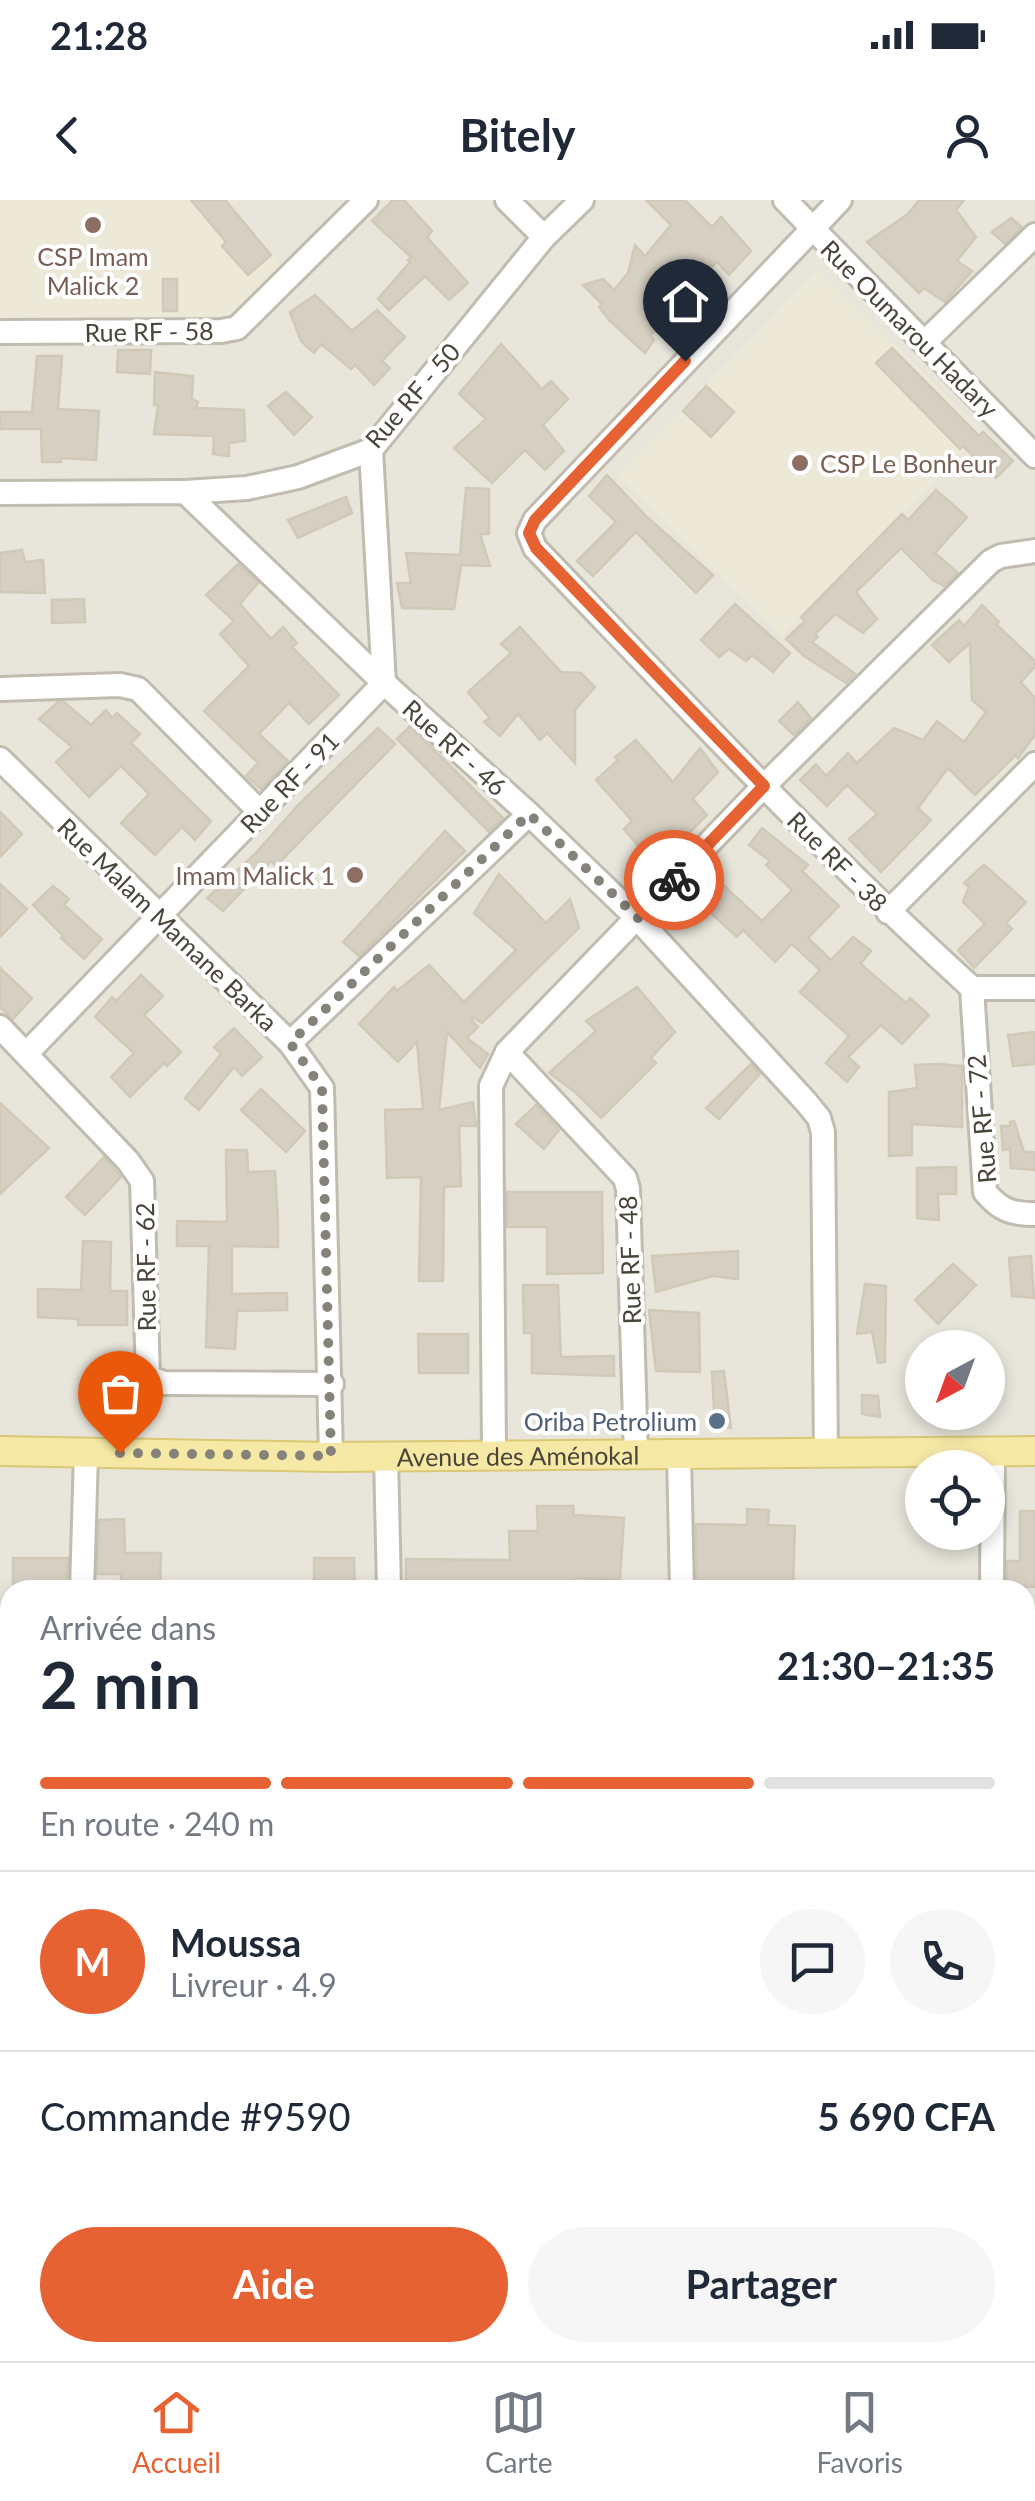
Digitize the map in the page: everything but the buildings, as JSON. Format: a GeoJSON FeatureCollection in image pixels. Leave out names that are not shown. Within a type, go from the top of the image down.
{"type":"FeatureCollection","features":[{"type":"Feature","properties":{"kind":"main road","name":"Avenue des Aménokal"},"geometry":{"type":"LineString","coordinates":[[0,1450],[331,1456],[905,1452]]}},
{"type":"Feature","properties":{"kind":"main road","name":"Avenue des Aménokal"},"geometry":{"type":"LineString","coordinates":[[1005,1451],[1035,1451]]}},
{"type":"Feature","properties":{"kind":"street","name":"Rue RF - 58"},"geometry":{"type":"LineString","coordinates":[[0,332],[236,328],[366,200]]}},
{"type":"Feature","properties":{"kind":"street"},"geometry":{"type":"LineString","coordinates":[[507,200],[544,237]]}},
{"type":"Feature","properties":{"kind":"street","name":"Rue RF - 50"},"geometry":{"type":"LineString","coordinates":[[185,492],[247,488],[298,476],[372,450],[544,237],[582,200]]}},
{"type":"Feature","properties":{"kind":"street","name":"Rue Oumarou Hadary"},"geometry":{"type":"LineString","coordinates":[[785,200],[1035,456]]}},
{"type":"Feature","properties":{"kind":"street","name":"Rue RF - 38"},"geometry":{"type":"LineString","coordinates":[[840,200],[535,520],[529,533],[536,548],[764,786],[888,912],[972,988]]}},
{"type":"Feature","properties":{"kind":"street"},"geometry":{"type":"LineString","coordinates":[[926,342],[1035,235]]}},
{"type":"Feature","properties":{"kind":"street"},"geometry":{"type":"LineString","coordinates":[[372,450],[384,683]]}},
{"type":"Feature","properties":{"kind":"street"},"geometry":{"type":"LineString","coordinates":[[0,493],[185,492]]}},
{"type":"Feature","properties":{"kind":"street","name":"Rue RF - 46"},"geometry":{"type":"LineString","coordinates":[[185,492],[638,918],[819,1118],[823,1132],[826,1453]]}},
{"type":"Feature","properties":{"kind":"street"},"geometry":{"type":"LineString","coordinates":[[494,1448],[491,1086],[507,1052],[764,786],[991,561],[1000,556],[1035,552]]}},
{"type":"Feature","properties":{"kind":"street","name":"Rue RF - 91"},"geometry":{"type":"LineString","coordinates":[[27,1054],[384,683]]}},
{"type":"Feature","properties":{"kind":"street"},"geometry":{"type":"LineString","coordinates":[[0,689],[120,685],[138,689],[260,812]]}},
{"type":"Feature","properties":{"kind":"street","name":"Rue Malam Mamane Barka"},"geometry":{"type":"LineString","coordinates":[[0,759],[290,1043],[322,1088],[331,1456]]}},
{"type":"Feature","properties":{"kind":"street"},"geometry":{"type":"LineString","coordinates":[[888,912],[1035,764]]}},
{"type":"Feature","properties":{"kind":"street"},"geometry":{"type":"LineString","coordinates":[[290,1043],[529,814]]}},
{"type":"Feature","properties":{"kind":"street"},"geometry":{"type":"LineString","coordinates":[[972,988],[1035,988]]}},
{"type":"Feature","properties":{"kind":"street","name":"Rue RF - 72"},"geometry":{"type":"LineString","coordinates":[[972,988],[984,1192],[1013,1214],[1035,1214]]}},
{"type":"Feature","properties":{"kind":"street","name":"Rue RF - 62"},"geometry":{"type":"LineString","coordinates":[[0,1027],[142,1181],[148,1377],[164,1383],[332,1384]]}},
{"type":"Feature","properties":{"kind":"street","name":"Rue RF - 48"},"geometry":{"type":"LineString","coordinates":[[507,1052],[624,1178],[628,1189],[636,1456]]}},
{"type":"Feature","properties":{"kind":"street"},"geometry":{"type":"LineString","coordinates":[[82,1580],[86,1453]]}},
{"type":"Feature","properties":{"kind":"street"},"geometry":{"type":"LineString","coordinates":[[679,1454],[682,1580]]}},
{"type":"Feature","properties":{"kind":"street"},"geometry":{"type":"LineString","coordinates":[[386,1455],[389,1580]]}},
{"type":"Feature","properties":{"kind":"street"},"geometry":{"type":"LineString","coordinates":[[992,1550],[992,1580]]}},
{"type":"Feature","properties":{"kind":"shaded area"},"geometry":{"type":"Polygon","coordinates":[[[0,200],[1035,200],[1035,1580],[0,1580],[0,200]]]}},
{"type":"Feature","properties":{"kind":"shaded area"},"geometry":{"type":"Polygon","coordinates":[[[0,200],[239,200],[233,207],[284,268],[235,318],[0,319],[0,200]]]}},
{"type":"Feature","properties":{"kind":"shaded area"},"geometry":{"type":"Polygon","coordinates":[[[818,270],[983,432],[782,636],[617,475],[818,270]]]}},
{"type":"Feature","properties":{"kind":"way so far"},"geometry":{"type":"LineString","coordinates":[[120,1453],[331,1456],[322,1088],[290,1043],[529,814],[638,918],[674,880]]}},
{"type":"Feature","properties":{"kind":"place","name":"CSP Imam Malick 2"},"geometry":{"type":"Point","coordinates":[93,225]}},
{"type":"Feature","properties":{"kind":"place","name":"CSP Le Bonheur"},"geometry":{"type":"Point","coordinates":[800,463]}},
{"type":"Feature","properties":{"kind":"place","name":"Imam Malick 1"},"geometry":{"type":"Point","coordinates":[355,875]}},
{"type":"Feature","properties":{"kind":"place","name":"Oriba Petrolium"},"geometry":{"type":"Point","coordinates":[717,1421]}},
{"type":"Feature","properties":{"kind":"route"},"geometry":{"type":"LineString","coordinates":[[674,880],[764,786],[536,548],[529,533],[535,520],[685,361]]}}]}
